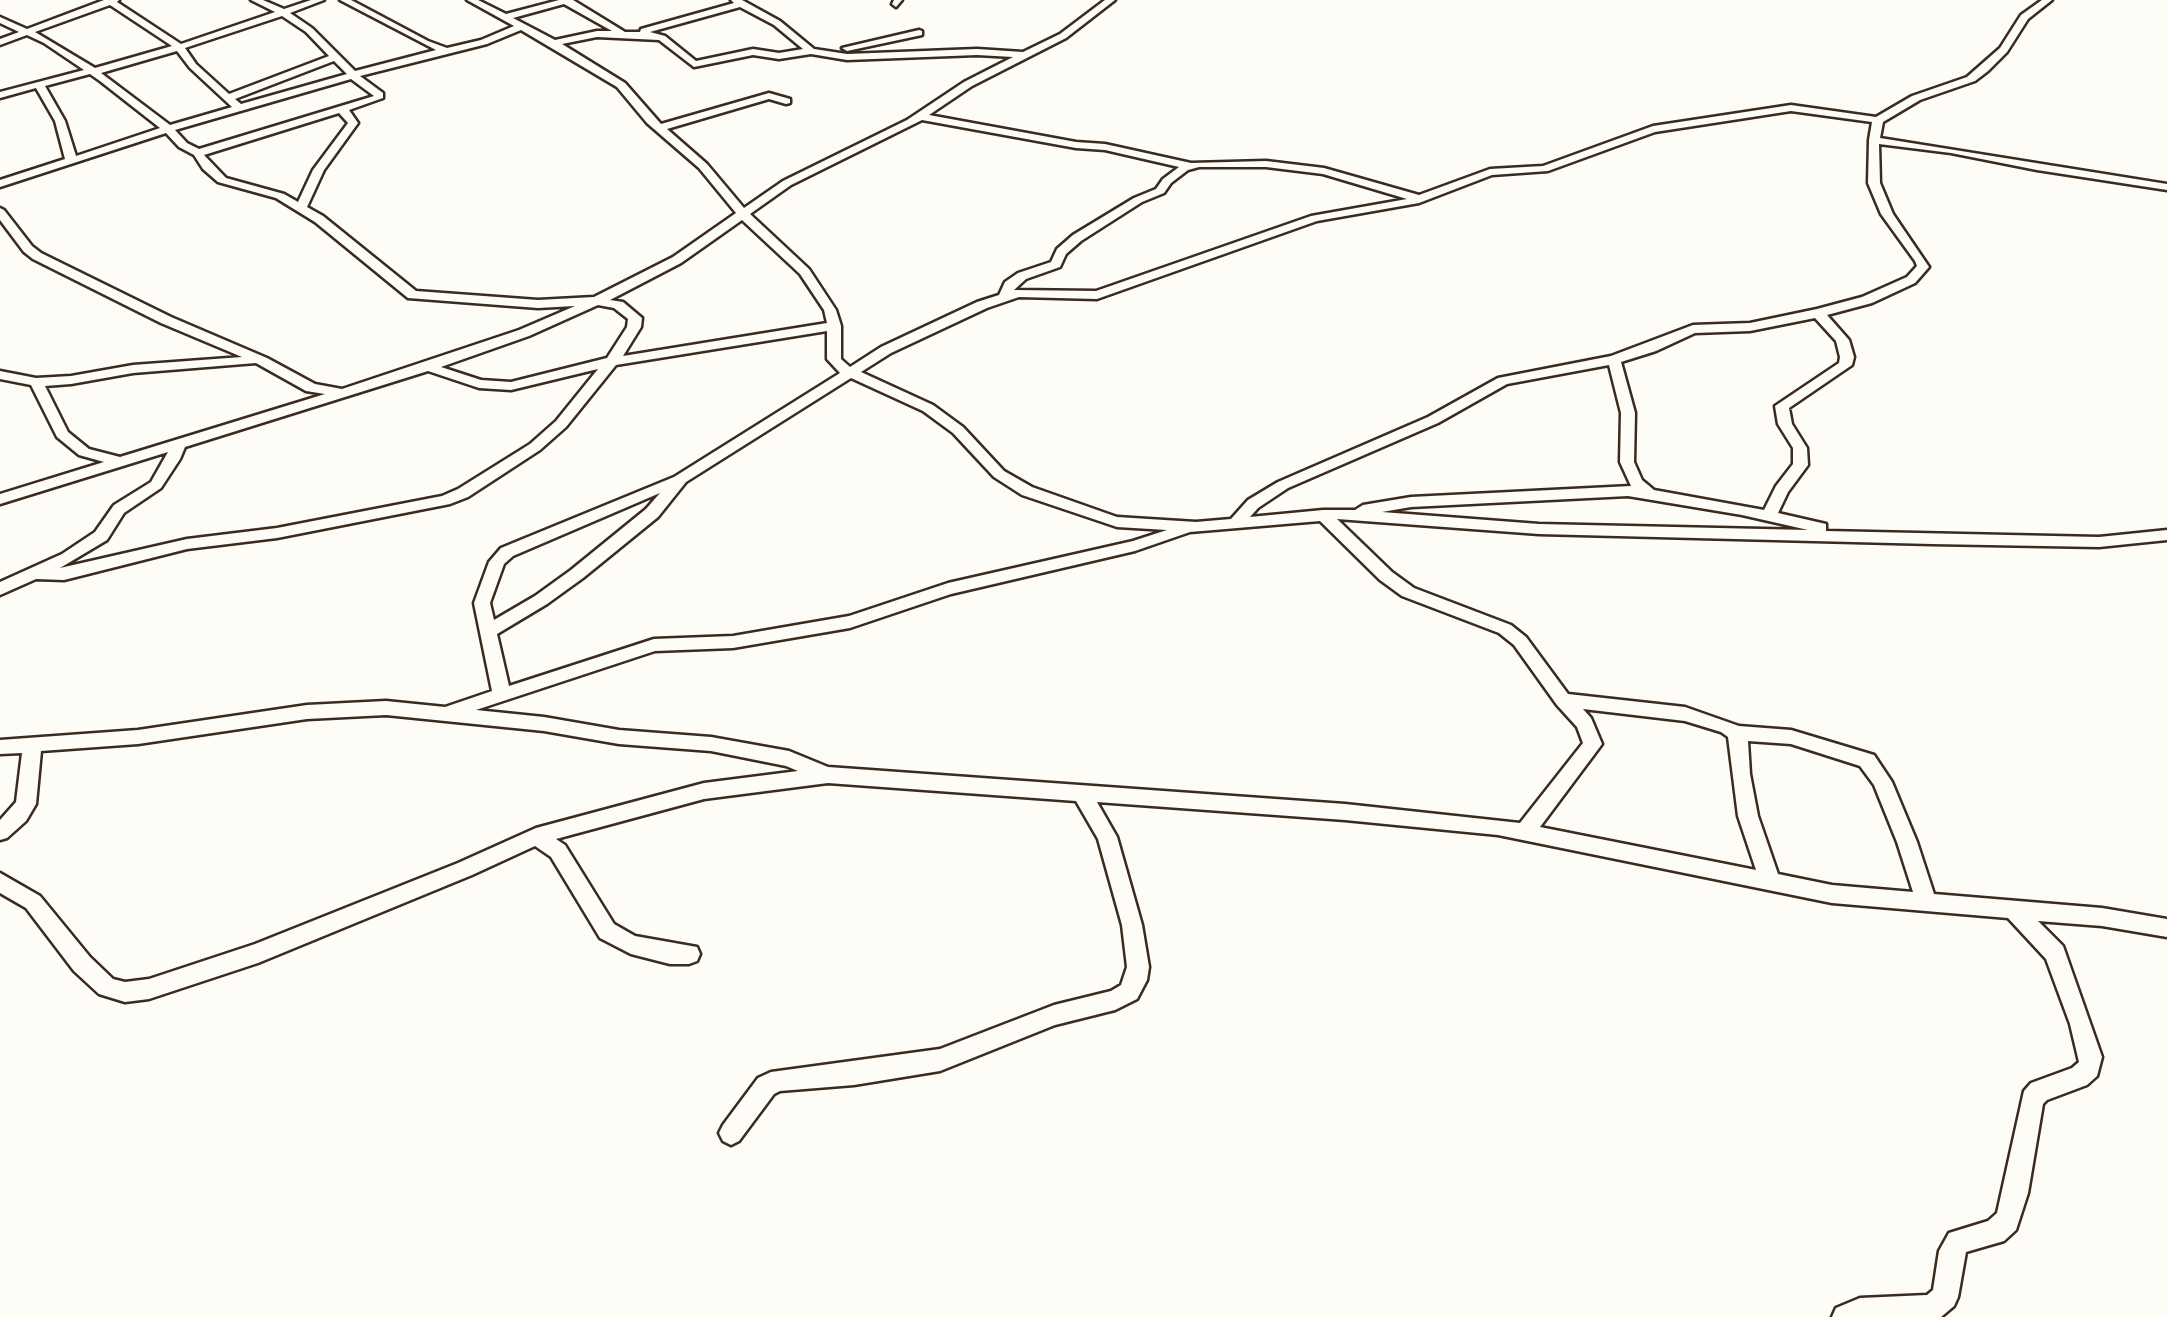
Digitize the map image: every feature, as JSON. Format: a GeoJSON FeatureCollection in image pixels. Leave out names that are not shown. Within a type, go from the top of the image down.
{"type":"FeatureCollection","features":[{"type":"Feature","properties":{"kind":"street"},"geometry":{"type":"LineString","coordinates":[[198,153],[378,97],[309,30],[283,12],[255,0]]}},
{"type":"Feature","properties":{"kind":"street"},"geometry":{"type":"LineString","coordinates":[[0,94],[92,72],[320,0]]}},
{"type":"Feature","properties":{"kind":"street"},"geometry":{"type":"LineString","coordinates":[[344,0],[425,43],[447,51]]}},
{"type":"Feature","properties":{"kind":"street"},"geometry":{"type":"LineString","coordinates":[[471,0],[554,43],[621,85],[659,128],[704,166],[742,213],[805,272],[830,310],[834,326],[834,359],[841,368],[928,408],[958,430],[999,474],[1027,491],[1117,522],[1196,527]]}},
{"type":"Feature","properties":{"kind":"street"},"geometry":{"type":"LineString","coordinates":[[0,184],[169,129],[495,39],[532,10],[567,0],[621,33]]}},
{"type":"Feature","properties":{"kind":"street"},"geometry":{"type":"LineString","coordinates":[[0,499],[118,460],[429,367],[524,333],[597,301],[677,260],[787,183],[919,116],[949,94],[1063,36],[1111,0]]}},
{"type":"Feature","properties":{"kind":"street"},"geometry":{"type":"LineString","coordinates":[[502,696],[482,603],[497,562],[507,552],[681,479],[915,333],[1005,296],[1030,292],[1097,295],[1315,218],[1421,199],[1490,172],[1544,169],[1642,133],[1706,119],[1791,108],[1878,120],[1916,99],[1971,79],[2004,50],[2024,17],[2048,0]]}},
{"type":"Feature","properties":{"kind":"street"},"geometry":{"type":"LineString","coordinates":[[0,42],[111,1],[178,46],[193,66],[230,97],[240,109]]}},
{"type":"Feature","properties":{"kind":"street"},"geometry":{"type":"LineString","coordinates":[[633,33],[738,2],[786,29],[815,52],[847,57],[977,52],[1024,55]]}},
{"type":"Feature","properties":{"kind":"street"},"geometry":{"type":"LineString","coordinates":[[0,20],[27,31],[92,72],[169,129],[183,145],[198,153],[207,167],[222,180],[280,196],[319,219],[419,298],[453,296],[538,304],[597,301],[618,305],[635,318],[634,327],[622,346],[574,409],[544,439],[489,477],[454,497],[278,533],[187,544],[64,574],[37,574]]}},
{"type":"Feature","properties":{"kind":"street"},"geometry":{"type":"LineString","coordinates":[[554,43],[590,35],[633,33],[662,38],[694,64],[753,52],[779,56],[815,52],[919,33]]}},
{"type":"Feature","properties":{"kind":"street"},"geometry":{"type":"LineString","coordinates":[[230,97],[336,57]]}},
{"type":"Feature","properties":{"kind":"street"},"geometry":{"type":"LineString","coordinates":[[39,84],[61,121],[71,159]]}},
{"type":"Feature","properties":{"kind":"street"},"geometry":{"type":"LineString","coordinates":[[659,128],[762,97],[775,96],[786,101]]}},
{"type":"Feature","properties":{"kind":"street"},"geometry":{"type":"LineString","coordinates":[[300,209],[319,170],[353,123],[341,110]]}},
{"type":"Feature","properties":{"kind":"street"},"geometry":{"type":"LineString","coordinates":[[919,116],[1076,145],[1105,147],[1191,166]]}},
{"type":"Feature","properties":{"kind":"street"},"geometry":{"type":"LineString","coordinates":[[1237,521],[1253,504],[1283,485],[1433,420],[1503,381],[1615,360],[1693,329],[1749,327],[1818,313],[1896,288],[1911,280],[1923,267],[1879,199],[1874,183],[1874,140],[1878,120]]}},
{"type":"Feature","properties":{"kind":"street"},"geometry":{"type":"LineString","coordinates":[[1874,140],[1960,151],[2037,167],[2167,187]]}},
{"type":"Feature","properties":{"kind":"street"},"geometry":{"type":"LineString","coordinates":[[1005,296],[1009,285],[1022,276],[1056,264],[1060,251],[1077,239],[1138,200],[1160,191],[1167,181],[1191,166],[1203,163],[1266,164],[1324,171],[1421,199]]}},
{"type":"Feature","properties":{"kind":"street"},"geometry":{"type":"LineString","coordinates":[[0,212],[37,256],[166,320],[262,361],[311,388],[344,394]]}},
{"type":"Feature","properties":{"kind":"street"},"geometry":{"type":"LineString","coordinates":[[0,239],[17,234]]}},
{"type":"Feature","properties":{"kind":"street"},"geometry":{"type":"LineString","coordinates":[[1768,517],[1781,490],[1801,465],[1802,456],[1785,424],[1782,406],[1845,366],[1847,357],[1842,340],[1818,313]]}},
{"type":"Feature","properties":{"kind":"street"},"geometry":{"type":"LineString","coordinates":[[429,367],[479,384],[511,386],[609,362],[834,326]]}},
{"type":"Feature","properties":{"kind":"street"},"geometry":{"type":"LineString","coordinates":[[1615,360],[1628,413],[1627,461],[1636,483],[1647,492]]}},
{"type":"Feature","properties":{"kind":"street"},"geometry":{"type":"LineString","coordinates":[[0,375],[36,382],[71,380],[134,369],[262,361]]}},
{"type":"Feature","properties":{"kind":"street"},"geometry":{"type":"LineString","coordinates":[[36,382],[62,434],[91,456],[118,460]]}},
{"type":"Feature","properties":{"kind":"street"},"geometry":{"type":"LineString","coordinates":[[0,589],[37,574],[87,547],[101,536],[119,509],[156,485],[173,459],[179,442]]}},
{"type":"Feature","properties":{"kind":"street"},"geometry":{"type":"LineString","coordinates":[[488,631],[541,600],[577,574],[652,513],[681,479]]}},
{"type":"Feature","properties":{"kind":"street"},"geometry":{"type":"LineString","coordinates":[[446,713],[654,645],[733,642],[849,622],[948,589],[1135,546],[1196,527],[1237,521],[1331,515],[1411,502],[1545,493],[1647,492],[1861,537]]}},
{"type":"Feature","properties":{"kind":"street"},"geometry":{"type":"LineString","coordinates":[[1331,515],[1539,529],[2099,542],[2167,536]]}},
{"type":"Feature","properties":{"kind":"street"},"geometry":{"type":"LineString","coordinates":[[1331,515],[1386,576],[1408,592],[1505,629],[1520,641],[1563,700],[1585,723],[1593,744],[1524,832]]}},
{"type":"Feature","properties":{"kind":"street"},"geometry":{"type":"LineString","coordinates":[[1563,700],[1629,705],[1685,714],[1727,727],[1735,733],[1740,745],[1740,774],[1748,816],[1770,882]]}},
{"type":"Feature","properties":{"kind":"street"},"geometry":{"type":"LineString","coordinates":[[0,747],[138,737],[307,712],[386,708],[544,724],[619,737],[711,744],[789,760],[828,775]]}},
{"type":"Feature","properties":{"kind":"street"},"geometry":{"type":"LineString","coordinates":[[1735,733],[1791,737],[1867,760],[1882,782],[1907,842],[1926,901]]}},
{"type":"Feature","properties":{"kind":"street"},"geometry":{"type":"LineString","coordinates":[[0,832],[19,815],[26,804],[32,746]]}},
{"type":"Feature","properties":{"kind":"street"},"geometry":{"type":"LineString","coordinates":[[0,882],[33,902],[61,934],[82,964],[107,988],[125,992],[149,989],[258,953],[465,869],[536,836],[704,791],[828,775],[1345,812],[1524,832],[1832,894],[2102,917],[2167,928]]}},
{"type":"Feature","properties":{"kind":"street"},"geometry":{"type":"LineString","coordinates":[[731,1133],[766,1086],[779,1080],[854,1074],[940,1060],[1054,1015],[1115,1000],[1129,992],[1136,980],[1138,967],[1132,925],[1107,837],[1081,792]]}},
{"type":"Feature","properties":{"kind":"street"},"geometry":{"type":"LineString","coordinates":[[536,836],[558,851],[607,931],[631,943],[670,954],[689,954]]}},
{"type":"Feature","properties":{"kind":"street"},"geometry":{"type":"LineString","coordinates":[[1845,1317],[1860,1311],[1932,1308],[1945,1297],[1952,1251],[1958,1242],[1995,1232],[2007,1221],[2016,1193],[2032,1099],[2039,1091],[2079,1077],[2089,1068],[2091,1057],[2085,1035],[2055,953],[2012,908]]}}]}
